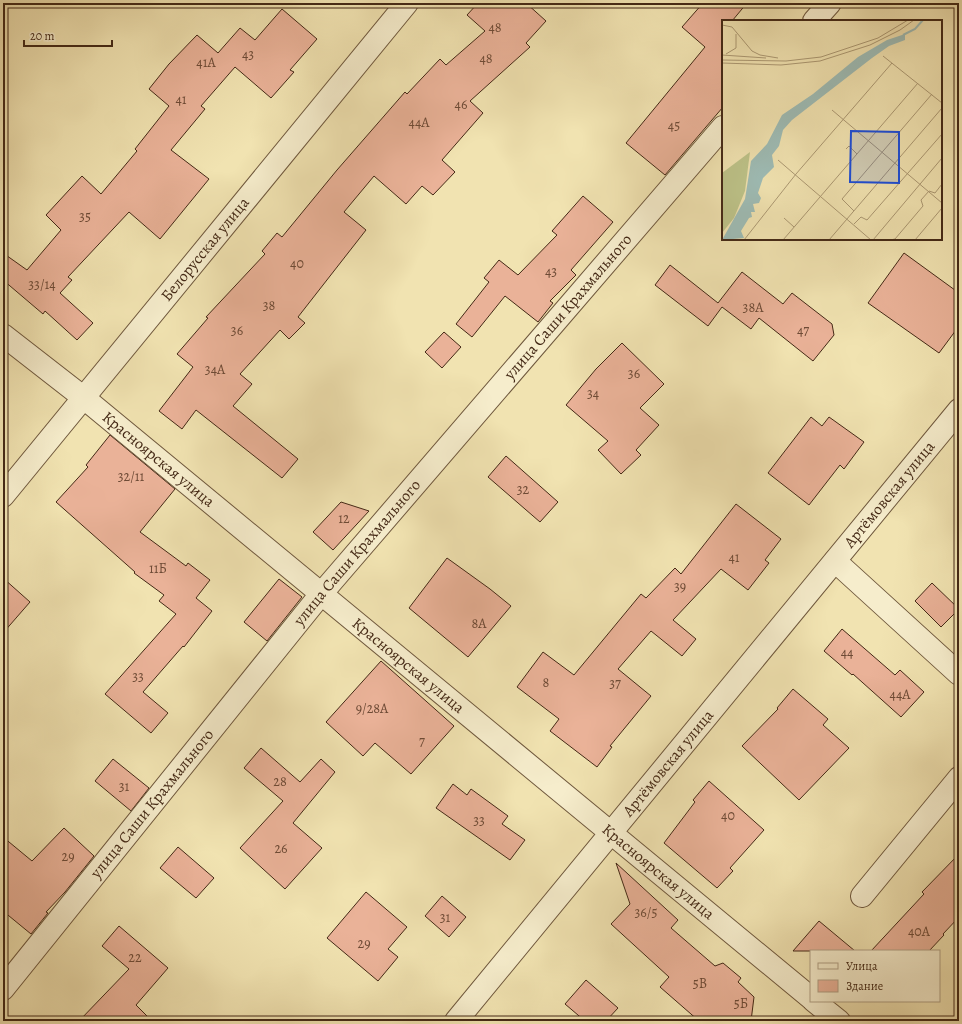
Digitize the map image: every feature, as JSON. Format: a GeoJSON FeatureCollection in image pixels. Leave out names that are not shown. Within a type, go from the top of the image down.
{"type":"FeatureCollection","features":[{"type":"Feature","properties":{"kind":"street","name":"Белорусская улица"},"geometry":{"type":"LineString","coordinates":[[3,496],[407,3]]}},
{"type":"Feature","properties":{"kind":"street"},"geometry":{"type":"LineString","coordinates":[[815,20],[830,3]]}},
{"type":"Feature","properties":{"kind":"street","name":"улица Саши Крахмального"},"geometry":{"type":"LineString","coordinates":[[3,989],[321,594],[722,128]]}},
{"type":"Feature","properties":{"kind":"street","name":"Красноярская улица"},"geometry":{"type":"LineString","coordinates":[[3,336],[84,398],[810,997]]}},
{"type":"Feature","properties":{"kind":"street","name":"Артёмовская улица"},"geometry":{"type":"LineString","coordinates":[[456,1021],[612,834],[959,410]]}},
{"type":"Feature","properties":{"kind":"street","name":"Артёмовская улица"},"geometry":{"type":"LineString","coordinates":[[835,561],[959,674]]}},
{"type":"Feature","properties":{"kind":"street"},"geometry":{"type":"LineString","coordinates":[[862,896],[959,778]]}},
{"type":"Feature","properties":{"kind":"street"},"geometry":{"type":"LineString","coordinates":[[815,1002],[839,1021]]}},
{"type":"Feature","properties":{"kind":"building"},"geometry":{"type":"Polygon","coordinates":[[[478,3],[526,3],[546,21],[526,43],[530,47],[470,101],[483,113],[442,160],[455,172],[433,195],[422,186],[406,204],[374,176],[344,212],[366,230],[298,317],[305,323],[289,339],[280,330],[240,374],[252,384],[233,406],[298,459],[282,478],[196,410],[182,429],[159,411],[193,367],[177,354],[208,318],[206,317],[265,254],[262,251],[277,233],[282,237],[337,170],[405,92],[407,94],[440,59],[446,65],[485,31],[467,15],[478,3]]]}},
{"type":"Feature","properties":{"kind":"building"},"geometry":{"type":"Polygon","coordinates":[[[703,3],[747,3],[733,20],[722,20],[722,108],[665,175],[626,143],[705,47],[682,27],[703,3]]]}},
{"type":"Feature","properties":{"kind":"building"},"geometry":{"type":"Polygon","coordinates":[[[282,9],[317,39],[290,70],[294,72],[271,98],[235,67],[201,106],[205,109],[171,150],[209,179],[160,239],[129,212],[68,277],[72,280],[60,293],[93,323],[77,340],[45,311],[43,314],[3,280],[3,253],[27,270],[61,230],[46,215],[82,176],[101,194],[137,151],[135,149],[169,106],[149,89],[169,64],[197,35],[218,53],[240,28],[255,40],[282,9]]]}},
{"type":"Feature","properties":{"kind":"building"},"geometry":{"type":"Polygon","coordinates":[[[583,196],[613,222],[571,270],[576,275],[550,301],[553,303],[538,322],[505,296],[472,337],[456,324],[489,282],[484,278],[499,260],[518,275],[557,235],[552,231],[583,196]]]}},
{"type":"Feature","properties":{"kind":"building"},"geometry":{"type":"Polygon","coordinates":[[[904,253],[959,293],[959,326],[939,353],[868,303],[904,253]]]}},
{"type":"Feature","properties":{"kind":"building"},"geometry":{"type":"Polygon","coordinates":[[[670,265],[718,303],[742,272],[783,304],[792,293],[832,324],[834,335],[813,361],[759,318],[751,329],[722,307],[708,326],[655,285],[670,265]]]}},
{"type":"Feature","properties":{"kind":"building"},"geometry":{"type":"Polygon","coordinates":[[[444,332],[461,347],[442,368],[425,352],[444,332]]]}},
{"type":"Feature","properties":{"kind":"building"},"geometry":{"type":"Polygon","coordinates":[[[622,343],[664,384],[640,408],[659,425],[636,450],[641,455],[621,474],[598,450],[608,441],[566,405],[596,369],[622,343]]]}},
{"type":"Feature","properties":{"kind":"building"},"geometry":{"type":"Polygon","coordinates":[[[811,417],[822,426],[829,417],[864,442],[844,469],[840,465],[809,505],[768,473],[811,417]]]}},
{"type":"Feature","properties":{"kind":"building"},"geometry":{"type":"Polygon","coordinates":[[[110,435],[175,489],[140,532],[186,566],[188,563],[210,580],[196,598],[212,611],[184,647],[183,646],[143,692],[168,713],[151,733],[105,694],[176,614],[159,601],[164,595],[134,573],[135,572],[56,502],[88,467],[86,465],[110,435]]]}},
{"type":"Feature","properties":{"kind":"building"},"geometry":{"type":"Polygon","coordinates":[[[506,456],[558,502],[540,522],[488,477],[506,456]]]}},
{"type":"Feature","properties":{"kind":"building"},"geometry":{"type":"Polygon","coordinates":[[[341,502],[369,511],[333,550],[313,532],[341,502]]]}},
{"type":"Feature","properties":{"kind":"building"},"geometry":{"type":"Polygon","coordinates":[[[736,504],[781,539],[765,560],[769,563],[748,590],[721,569],[673,620],[696,639],[682,656],[651,631],[618,669],[651,696],[610,746],[612,747],[597,767],[550,731],[559,719],[517,687],[543,652],[574,675],[641,594],[646,598],[675,568],[681,574],[736,504]]]}},
{"type":"Feature","properties":{"kind":"building"},"geometry":{"type":"Polygon","coordinates":[[[447,558],[511,606],[468,657],[409,608],[447,558]]]}},
{"type":"Feature","properties":{"kind":"building"},"geometry":{"type":"Polygon","coordinates":[[[3,578],[30,602],[3,633],[3,578]]]}},
{"type":"Feature","properties":{"kind":"building"},"geometry":{"type":"Polygon","coordinates":[[[279,579],[302,597],[267,641],[244,622],[279,579]]]}},
{"type":"Feature","properties":{"kind":"building"},"geometry":{"type":"Polygon","coordinates":[[[932,583],[959,609],[941,627],[915,601],[932,583]]]}},
{"type":"Feature","properties":{"kind":"building"},"geometry":{"type":"Polygon","coordinates":[[[842,629],[895,675],[900,670],[924,692],[901,717],[853,674],[852,675],[824,651],[842,629]]]}},
{"type":"Feature","properties":{"kind":"building"},"geometry":{"type":"Polygon","coordinates":[[[381,661],[454,726],[411,774],[375,743],[363,756],[326,722],[381,661]]]}},
{"type":"Feature","properties":{"kind":"building"},"geometry":{"type":"Polygon","coordinates":[[[793,689],[828,719],[823,725],[849,748],[799,800],[742,746],[778,709],[777,708],[793,689]]]}},
{"type":"Feature","properties":{"kind":"building"},"geometry":{"type":"Polygon","coordinates":[[[261,748],[300,782],[321,759],[335,772],[293,823],[322,848],[285,889],[240,848],[283,801],[244,768],[261,748]]]}},
{"type":"Feature","properties":{"kind":"building"},"geometry":{"type":"Polygon","coordinates":[[[113,759],[149,788],[131,811],[95,781],[113,759]]]}},
{"type":"Feature","properties":{"kind":"building"},"geometry":{"type":"Polygon","coordinates":[[[709,781],[764,830],[730,868],[733,871],[717,888],[664,843],[695,802],[693,800],[709,781]]]}},
{"type":"Feature","properties":{"kind":"building"},"geometry":{"type":"Polygon","coordinates":[[[453,784],[467,795],[471,789],[508,816],[502,824],[525,840],[510,860],[436,808],[453,784]]]}},
{"type":"Feature","properties":{"kind":"building"},"geometry":{"type":"Polygon","coordinates":[[[64,828],[94,856],[65,892],[46,912],[48,913],[31,934],[3,911],[3,837],[32,861],[64,828]]]}},
{"type":"Feature","properties":{"kind":"building"},"geometry":{"type":"Polygon","coordinates":[[[178,847],[214,878],[196,898],[160,868],[178,847]]]}},
{"type":"Feature","properties":{"kind":"building"},"geometry":{"type":"Polygon","coordinates":[[[959,854],[959,917],[943,934],[944,935],[930,950],[872,950],[924,894],[922,892],[959,854]]]}},
{"type":"Feature","properties":{"kind":"building"},"geometry":{"type":"Polygon","coordinates":[[[616,863],[678,920],[671,928],[715,966],[723,963],[741,978],[738,982],[754,997],[751,1021],[699,1021],[660,987],[669,977],[611,924],[630,904],[616,863]]]}},
{"type":"Feature","properties":{"kind":"building"},"geometry":{"type":"Polygon","coordinates":[[[366,892],[407,927],[388,949],[398,957],[378,981],[327,938],[366,892]]]}},
{"type":"Feature","properties":{"kind":"building"},"geometry":{"type":"Polygon","coordinates":[[[442,896],[466,917],[449,937],[425,916],[442,896]]]}},
{"type":"Feature","properties":{"kind":"building"},"geometry":{"type":"Polygon","coordinates":[[[819,921],[854,950],[810,950],[793,951],[819,921]]]}},
{"type":"Feature","properties":{"kind":"building"},"geometry":{"type":"Polygon","coordinates":[[[119,926],[168,968],[136,1005],[152,1021],[79,1021],[129,969],[102,946],[119,926]]]}},
{"type":"Feature","properties":{"kind":"building"},"geometry":{"type":"Polygon","coordinates":[[[586,980],[618,1008],[606,1021],[585,1021],[565,1004],[586,980]]]}}]}
